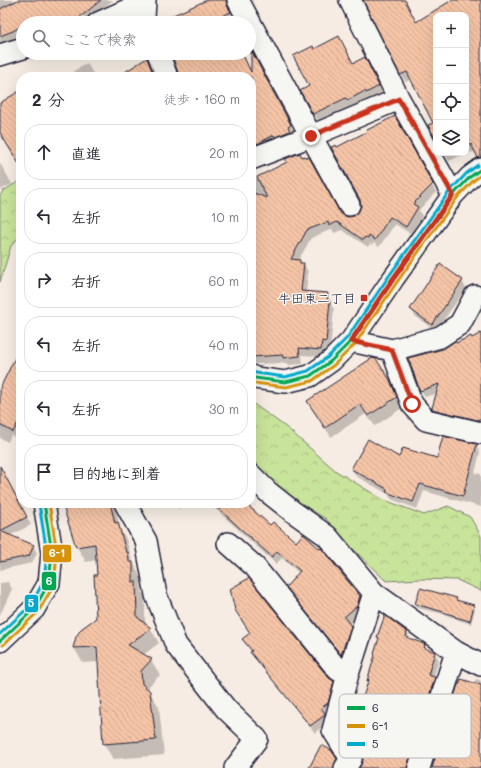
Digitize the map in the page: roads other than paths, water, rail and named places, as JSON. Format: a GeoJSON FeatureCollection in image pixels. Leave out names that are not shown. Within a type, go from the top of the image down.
{"type":"FeatureCollection","features":[{"type":"Feature","properties":{"kind":"street"},"geometry":{"type":"LineString","coordinates":[[238,0],[247,16]]}},
{"type":"Feature","properties":{"kind":"street"},"geometry":{"type":"LineString","coordinates":[[350,0],[399,99],[453,195]]}},
{"type":"Feature","properties":{"kind":"street"},"geometry":{"type":"LineString","coordinates":[[114,16],[147,1]]}},
{"type":"Feature","properties":{"kind":"street"},"geometry":{"type":"LineString","coordinates":[[144,16],[147,1]]}},
{"type":"Feature","properties":{"kind":"street"},"geometry":{"type":"LineString","coordinates":[[256,34],[349,205]]}},
{"type":"Feature","properties":{"kind":"street"},"geometry":{"type":"LineString","coordinates":[[0,56],[16,50]]}},
{"type":"Feature","properties":{"kind":"street"},"geometry":{"type":"LineString","coordinates":[[161,60],[165,72]]}},
{"type":"Feature","properties":{"kind":"street"},"geometry":{"type":"LineString","coordinates":[[256,157],[399,99]]}},
{"type":"Feature","properties":{"kind":"street"},"geometry":{"type":"LineString","coordinates":[[256,378],[285,382],[310,376],[331,361],[351,341],[453,195],[470,177],[481,169]]}},
{"type":"Feature","properties":{"kind":"street"},"geometry":{"type":"LineString","coordinates":[[351,341],[392,350],[440,337],[460,324],[475,296]]}},
{"type":"Feature","properties":{"kind":"street"},"geometry":{"type":"LineString","coordinates":[[392,350],[412,404],[426,420],[481,433]]}},
{"type":"Feature","properties":{"kind":"street"},"geometry":{"type":"LineString","coordinates":[[256,481],[292,511],[327,536],[374,593],[456,652],[481,665]]}},
{"type":"Feature","properties":{"kind":"street"},"geometry":{"type":"LineString","coordinates":[[0,641],[34,609],[49,583],[52,553],[45,508]]}},
{"type":"Feature","properties":{"kind":"street"},"geometry":{"type":"LineString","coordinates":[[128,508],[146,541],[156,595],[176,645],[226,708],[257,739],[235,768]]}},
{"type":"Feature","properties":{"kind":"street"},"geometry":{"type":"LineString","coordinates":[[228,543],[254,567],[338,670],[348,674]]}},
{"type":"Feature","properties":{"kind":"street"},"geometry":{"type":"LineString","coordinates":[[343,694],[374,593]]}},
{"type":"Feature","properties":{"kind":"street"},"geometry":{"type":"LineString","coordinates":[[443,694],[456,652]]}},
{"type":"Feature","properties":{"kind":"street"},"geometry":{"type":"LineString","coordinates":[[339,708],[333,730],[339,740]]}},
{"type":"Feature","properties":{"kind":"street"},"geometry":{"type":"LineString","coordinates":[[345,768],[350,758]]}},
{"type":"Feature","properties":{"kind":"street"},"geometry":{"type":"LineString","coordinates":[[419,768],[422,758]]}},
{"type":"Feature","properties":{"kind":"place","name":"牛田東二丁目"},"geometry":{"type":"Point","coordinates":[364,298]}}]}
